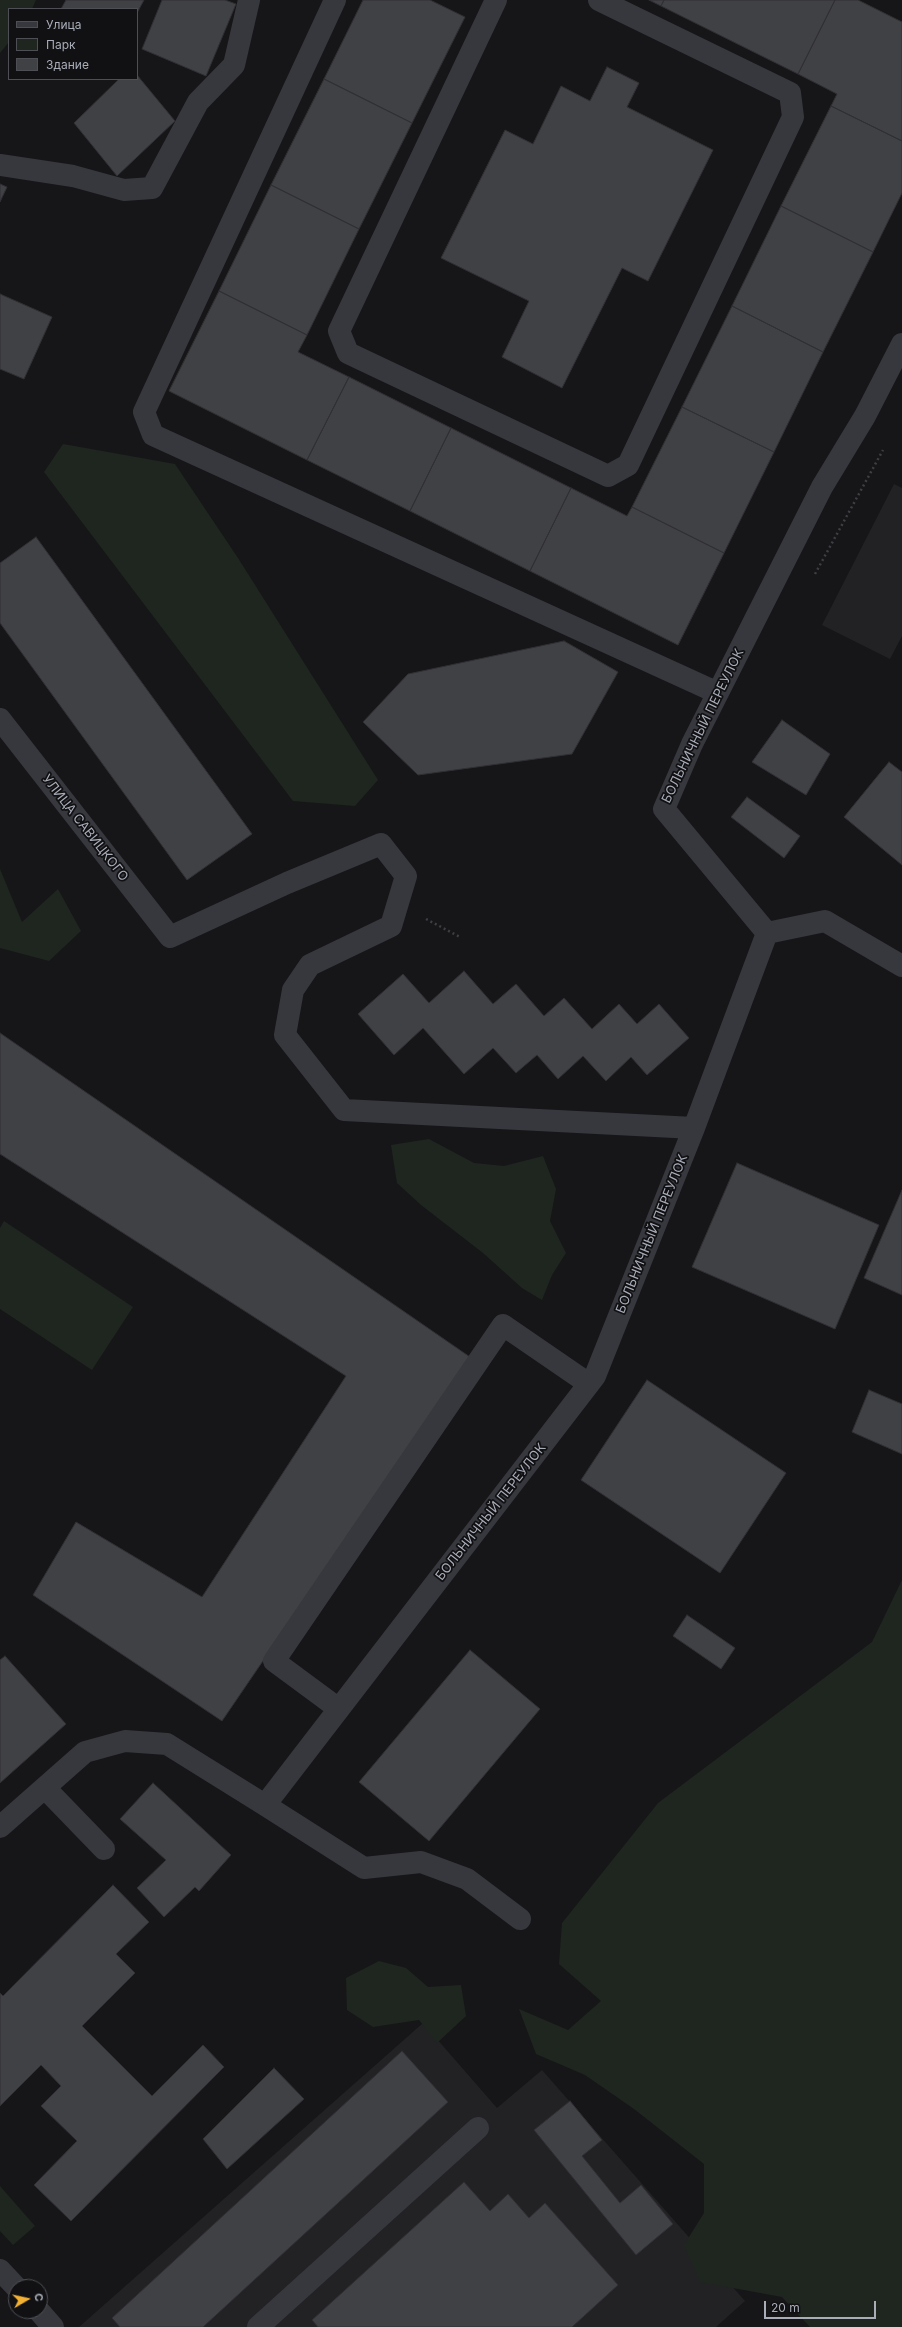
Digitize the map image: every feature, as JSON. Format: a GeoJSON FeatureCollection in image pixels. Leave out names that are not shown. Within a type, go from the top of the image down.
{"type":"FeatureCollection","features":[{"type":"Feature","properties":{"kind":"street"},"geometry":{"type":"LineString","coordinates":[[0,165],[73,176],[124,190],[152,188],[198,102],[234,65],[249,0]]}},
{"type":"Feature","properties":{"kind":"street"},"geometry":{"type":"LineString","coordinates":[[335,0],[144,412],[153,435],[718,693]]}},
{"type":"Feature","properties":{"kind":"street"},"geometry":{"type":"LineString","coordinates":[[496,0],[339,331],[348,353],[608,476],[628,465],[793,117],[790,93],[599,0]]}},
{"type":"Feature","properties":{"kind":"street","name":"БОЛЬНИЧНЫЙ ПЕРЕУЛОК"},"geometry":{"type":"LineString","coordinates":[[265,1805],[595,1376],[694,1128],[767,933],[664,809],[692,744],[822,487],[865,416],[902,344]]}},
{"type":"Feature","properties":{"kind":"street","name":"УЛИЦА САВИЦКОГО"},"geometry":{"type":"LineString","coordinates":[[0,719],[170,937],[287,883],[381,844],[406,876],[398,903]]}},
{"type":"Feature","properties":{"kind":"street"},"geometry":{"type":"LineString","coordinates":[[398,903],[391,926],[310,966],[293,990],[285,1034],[344,1110],[694,1128]]}},
{"type":"Feature","properties":{"kind":"street"},"geometry":{"type":"LineString","coordinates":[[767,933],[825,921],[902,966]]}},
{"type":"Feature","properties":{"kind":"street"},"geometry":{"type":"LineString","coordinates":[[339,1709],[274,1661],[503,1325],[589,1384]]}},
{"type":"Feature","properties":{"kind":"street"},"geometry":{"type":"LineString","coordinates":[[0,1827],[85,1752],[125,1741],[167,1744],[364,1868],[421,1862],[467,1879],[520,1918]]}},
{"type":"Feature","properties":{"kind":"street"},"geometry":{"type":"LineString","coordinates":[[44,1788],[104,1849]]}},
{"type":"Feature","properties":{"kind":"street"},"geometry":{"type":"LineString","coordinates":[[258,2327],[478,2128]]}},
{"type":"Feature","properties":{"kind":"street"},"geometry":{"type":"LineString","coordinates":[[0,2270],[8,2279]]}},
{"type":"Feature","properties":{"kind":"street"},"geometry":{"type":"LineString","coordinates":[[46,2319],[53,2327]]}},
{"type":"Feature","properties":{"kind":"path"},"geometry":{"type":"LineString","coordinates":[[398,903],[460,937]]}},
{"type":"Feature","properties":{"kind":"shaded area"},"geometry":{"type":"Polygon","coordinates":[[[894,484],[902,488],[902,636],[890,659],[822,625],[894,484]]]}},
{"type":"Feature","properties":{"kind":"shaded area"},"geometry":{"type":"Polygon","coordinates":[[[423,2023],[497,2108],[542,2070],[745,2301],[716,2327],[79,2327],[423,2023]]]}},
{"type":"Feature","properties":{"kind":"green space"},"geometry":{"type":"Polygon","coordinates":[[[0,0],[36,0],[32,8],[8,8],[8,43],[0,53],[0,0]]]}},
{"type":"Feature","properties":{"kind":"green space"},"geometry":{"type":"Polygon","coordinates":[[[63,444],[175,464],[238,558],[378,780],[355,806],[293,801],[44,472],[63,444]]]}},
{"type":"Feature","properties":{"kind":"green space"},"geometry":{"type":"Polygon","coordinates":[[[0,869],[22,922],[58,889],[81,931],[49,961],[0,948],[0,869]]]}},
{"type":"Feature","properties":{"kind":"green space"},"geometry":{"type":"Polygon","coordinates":[[[429,1139],[474,1163],[504,1166],[543,1156],[556,1189],[550,1221],[566,1253],[552,1275],[542,1300],[522,1288],[483,1253],[421,1205],[397,1183],[391,1145],[429,1139]]]}},
{"type":"Feature","properties":{"kind":"green space"},"geometry":{"type":"Polygon","coordinates":[[[4,1221],[133,1307],[92,1370],[0,1309],[0,1228],[4,1221]]]}},
{"type":"Feature","properties":{"kind":"green space"},"geometry":{"type":"Polygon","coordinates":[[[902,1580],[902,2327],[810,2327],[782,2297],[700,2282],[684,2245],[704,2213],[704,2164],[634,2109],[585,2075],[536,2054],[519,2009],[568,2030],[601,2001],[559,1964],[562,1923],[658,1803],[872,1642],[902,1580]]]}},
{"type":"Feature","properties":{"kind":"green space"},"geometry":{"type":"Polygon","coordinates":[[[379,1961],[406,1968],[428,1987],[461,1985],[466,2016],[437,2043],[419,2020],[373,2027],[347,2010],[346,1978],[379,1961]]]}},
{"type":"Feature","properties":{"kind":"green space"},"geometry":{"type":"Polygon","coordinates":[[[0,2186],[35,2226],[13,2245],[0,2231],[0,2186]]]}},
{"type":"Feature","properties":{"kind":"building"},"geometry":{"type":"Polygon","coordinates":[[[66,0],[144,0],[138,11],[138,8],[62,8],[66,0]]]}},
{"type":"Feature","properties":{"kind":"building"},"geometry":{"type":"Polygon","coordinates":[[[162,0],[225,0],[236,4],[206,76],[142,49],[162,0]]]}},
{"type":"Feature","properties":{"kind":"building"},"geometry":{"type":"Polygon","coordinates":[[[363,0],[430,0],[465,17],[412,123],[324,79],[363,0]]]}},
{"type":"Feature","properties":{"kind":"building"},"geometry":{"type":"Polygon","coordinates":[[[649,0],[664,0],[661,6],[649,0]]]}},
{"type":"Feature","properties":{"kind":"building"},"geometry":{"type":"Polygon","coordinates":[[[664,0],[835,0],[798,74],[661,6],[664,0]]]}},
{"type":"Feature","properties":{"kind":"building"},"geometry":{"type":"Polygon","coordinates":[[[835,0],[858,0],[902,22],[902,141],[831,106],[837,94],[798,74],[835,0]]]}},
{"type":"Feature","properties":{"kind":"building"},"geometry":{"type":"Polygon","coordinates":[[[607,67],[639,83],[627,107],[713,150],[648,281],[622,268],[562,388],[502,357],[529,301],[441,258],[505,130],[533,144],[561,86],[590,101],[607,67]]]}},
{"type":"Feature","properties":{"kind":"building"},"geometry":{"type":"Polygon","coordinates":[[[138,76],[175,121],[117,176],[74,123],[118,80],[138,80],[138,76]]]}},
{"type":"Feature","properties":{"kind":"building"},"geometry":{"type":"Polygon","coordinates":[[[324,79],[412,123],[359,229],[271,185],[324,79]]]}},
{"type":"Feature","properties":{"kind":"building"},"geometry":{"type":"Polygon","coordinates":[[[831,106],[902,141],[902,193],[873,252],[781,206],[831,106]]]}},
{"type":"Feature","properties":{"kind":"building"},"geometry":{"type":"Polygon","coordinates":[[[0,184],[7,187],[0,202],[0,184]]]}},
{"type":"Feature","properties":{"kind":"building"},"geometry":{"type":"Polygon","coordinates":[[[271,185],[359,229],[307,335],[219,291],[271,185]]]}},
{"type":"Feature","properties":{"kind":"building"},"geometry":{"type":"Polygon","coordinates":[[[781,206],[873,252],[823,352],[732,306],[781,206]]]}},
{"type":"Feature","properties":{"kind":"building"},"geometry":{"type":"Polygon","coordinates":[[[219,291],[307,335],[298,352],[349,377],[307,460],[169,391],[219,291]]]}},
{"type":"Feature","properties":{"kind":"building"},"geometry":{"type":"Polygon","coordinates":[[[0,294],[52,317],[24,379],[0,369],[0,294]]]}},
{"type":"Feature","properties":{"kind":"building"},"geometry":{"type":"Polygon","coordinates":[[[732,306],[823,352],[774,452],[682,407],[732,306]]]}},
{"type":"Feature","properties":{"kind":"building"},"geometry":{"type":"Polygon","coordinates":[[[349,377],[451,428],[410,511],[307,460],[349,377]]]}},
{"type":"Feature","properties":{"kind":"building"},"geometry":{"type":"Polygon","coordinates":[[[682,407],[774,452],[724,553],[632,507],[682,407]]]}},
{"type":"Feature","properties":{"kind":"building"},"geometry":{"type":"Polygon","coordinates":[[[451,428],[571,488],[530,571],[410,511],[451,428]]]}},
{"type":"Feature","properties":{"kind":"building"},"geometry":{"type":"Polygon","coordinates":[[[571,488],[627,516],[632,507],[724,553],[678,645],[530,571],[571,488]]]}},
{"type":"Feature","properties":{"kind":"building"},"geometry":{"type":"Polygon","coordinates":[[[36,537],[252,834],[187,880],[0,623],[0,563],[36,537]]]}},
{"type":"Feature","properties":{"kind":"building"},"geometry":{"type":"Polygon","coordinates":[[[564,641],[618,672],[572,754],[418,775],[363,722],[408,674],[564,641]]]}},
{"type":"Feature","properties":{"kind":"building"},"geometry":{"type":"Polygon","coordinates":[[[782,720],[830,754],[806,795],[752,762],[782,720]]]}},
{"type":"Feature","properties":{"kind":"building"},"geometry":{"type":"Polygon","coordinates":[[[889,762],[902,772],[902,865],[844,817],[889,762]]]}},
{"type":"Feature","properties":{"kind":"building"},"geometry":{"type":"Polygon","coordinates":[[[747,797],[800,836],[784,858],[731,817],[747,797]]]}},
{"type":"Feature","properties":{"kind":"building"},"geometry":{"type":"Polygon","coordinates":[[[464,971],[493,1004],[516,984],[544,1016],[564,998],[592,1029],[619,1004],[637,1024],[659,1004],[689,1038],[647,1075],[631,1057],[606,1081],[583,1056],[558,1079],[537,1055],[516,1073],[493,1048],[464,1074],[423,1028],[394,1055],[358,1014],[403,974],[429,1003],[464,971]]]}},
{"type":"Feature","properties":{"kind":"building"},"geometry":{"type":"Polygon","coordinates":[[[0,1033],[470,1357],[222,1721],[33,1595],[76,1522],[202,1597],[346,1376],[0,1154],[0,1033]]]}},
{"type":"Feature","properties":{"kind":"building"},"geometry":{"type":"Polygon","coordinates":[[[737,1163],[879,1225],[835,1329],[692,1267],[737,1163]]]}},
{"type":"Feature","properties":{"kind":"building"},"geometry":{"type":"Polygon","coordinates":[[[902,1190],[902,1295],[864,1278],[902,1190]]]}},
{"type":"Feature","properties":{"kind":"building"},"geometry":{"type":"Polygon","coordinates":[[[647,1380],[786,1473],[720,1573],[581,1480],[647,1380]]]}},
{"type":"Feature","properties":{"kind":"building"},"geometry":{"type":"Polygon","coordinates":[[[869,1390],[902,1404],[902,1454],[852,1432],[869,1390]]]}},
{"type":"Feature","properties":{"kind":"building"},"geometry":{"type":"Polygon","coordinates":[[[687,1615],[735,1648],[721,1669],[673,1636],[687,1615]]]}},
{"type":"Feature","properties":{"kind":"building"},"geometry":{"type":"Polygon","coordinates":[[[470,1650],[540,1709],[429,1841],[359,1782],[470,1650]]]}},
{"type":"Feature","properties":{"kind":"building"},"geometry":{"type":"Polygon","coordinates":[[[5,1656],[66,1724],[0,1783],[0,1660],[5,1656]]]}},
{"type":"Feature","properties":{"kind":"building"},"geometry":{"type":"Polygon","coordinates":[[[153,1783],[231,1855],[199,1891],[195,1887],[164,1917],[137,1888],[166,1860],[120,1819],[153,1783]]]}},
{"type":"Feature","properties":{"kind":"building"},"geometry":{"type":"Polygon","coordinates":[[[113,1885],[149,1922],[116,1954],[135,1973],[82,2026],[152,2096],[203,2045],[224,2067],[71,2221],[34,2185],[77,2141],[41,2106],[61,2086],[41,2065],[0,2106],[0,1993],[3,1996],[113,1885]]]}},
{"type":"Feature","properties":{"kind":"building"},"geometry":{"type":"Polygon","coordinates":[[[402,2051],[448,2102],[203,2327],[120,2327],[112,2318],[402,2051]]]}},
{"type":"Feature","properties":{"kind":"building"},"geometry":{"type":"Polygon","coordinates":[[[274,2068],[304,2099],[227,2169],[203,2139],[274,2068]]]}},
{"type":"Feature","properties":{"kind":"building"},"geometry":{"type":"Polygon","coordinates":[[[570,2101],[602,2140],[582,2156],[620,2203],[641,2185],[673,2224],[636,2255],[534,2130],[570,2101]]]}},
{"type":"Feature","properties":{"kind":"building"},"geometry":{"type":"Polygon","coordinates":[[[464,2182],[490,2211],[508,2194],[529,2218],[545,2203],[618,2285],[572,2327],[318,2327],[312,2320],[464,2182]]]}}]}
